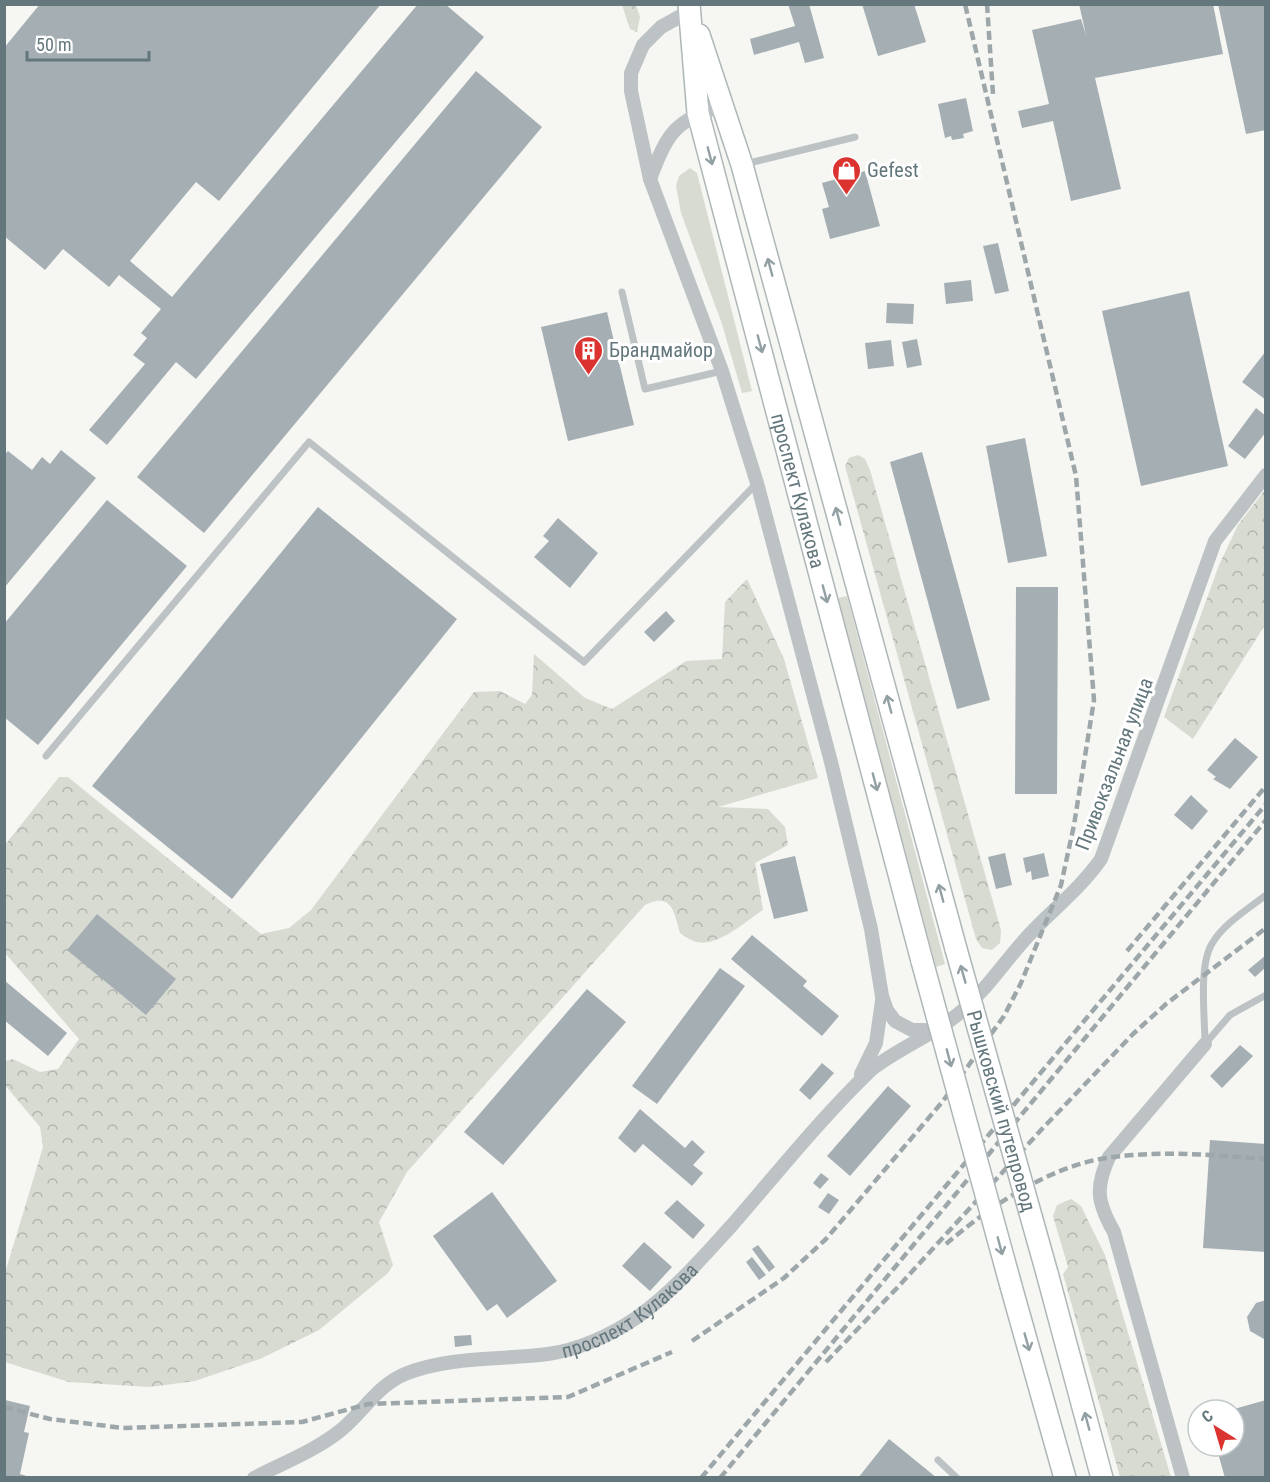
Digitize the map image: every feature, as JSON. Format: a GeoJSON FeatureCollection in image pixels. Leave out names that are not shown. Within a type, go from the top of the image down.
{"type":"FeatureCollection","features":[{"type":"Feature","properties":{"kind":"main road","name":"проспект Кулакова"},"geometry":{"type":"LineString","coordinates":[[690,10],[724,105],[742,165],[956,949]]}},
{"type":"Feature","properties":{"kind":"main road","name":"проспект Кулакова"},"geometry":{"type":"LineString","coordinates":[[690,10],[698,113],[922,961]]}},
{"type":"Feature","properties":{"kind":"main road","name":"Рышковский путепровод"},"geometry":{"type":"LineString","coordinates":[[956,949],[1102,1478]]}},
{"type":"Feature","properties":{"kind":"main road","name":"Рышковский путепровод"},"geometry":{"type":"LineString","coordinates":[[922,961],[1065,1478]]}},
{"type":"Feature","properties":{"kind":"street"},"geometry":{"type":"LineString","coordinates":[[690,10],[661,27],[643,45],[631,73],[631,91],[650,179],[722,371],[757,483],[831,762],[871,929],[882,996],[887,1010],[903,1027],[924,1032],[940,1027]]}},
{"type":"Feature","properties":{"kind":"street"},"geometry":{"type":"LineString","coordinates":[[650,179],[671,133],[682,121],[724,105]]}},
{"type":"Feature","properties":{"kind":"street","name":"Привокзальная улица"},"geometry":{"type":"LineString","coordinates":[[940,1027],[986,989],[1015,951],[1071,896],[1101,859],[1215,541],[1266,475]]}},
{"type":"Feature","properties":{"kind":"street"},"geometry":{"type":"LineString","coordinates":[[853,1087],[876,1043],[882,996]]}},
{"type":"Feature","properties":{"kind":"street","name":"проспект Кулакова"},"geometry":{"type":"LineString","coordinates":[[254,1478],[314,1448],[341,1430],[388,1384],[406,1374],[468,1361],[551,1354],[600,1337],[634,1320],[660,1300],[705,1255],[853,1087],[894,1052],[940,1027]]}},
{"type":"Feature","properties":{"kind":"street"},"geometry":{"type":"LineString","coordinates":[[1183,1478],[1114,1232],[1100,1203],[1099,1180],[1109,1157],[1205,1044]]}},
{"type":"Feature","properties":{"kind":"lane"},"geometry":{"type":"LineString","coordinates":[[742,165],[855,137]]}},
{"type":"Feature","properties":{"kind":"lane"},"geometry":{"type":"LineString","coordinates":[[622,292],[645,389],[722,371]]}},
{"type":"Feature","properties":{"kind":"lane"},"geometry":{"type":"LineString","coordinates":[[46,756],[309,442],[584,662],[757,483]]}},
{"type":"Feature","properties":{"kind":"lane"},"geometry":{"type":"LineString","coordinates":[[1205,1044],[1204,974],[1211,943],[1219,933],[1266,895]]}},
{"type":"Feature","properties":{"kind":"lane"},"geometry":{"type":"LineString","coordinates":[[1205,1044],[1230,1015],[1266,995]]}},
{"type":"Feature","properties":{"kind":"lane"},"geometry":{"type":"LineString","coordinates":[[938,1460],[957,1478]]}},
{"type":"Feature","properties":{"kind":"green space"},"geometry":{"type":"Polygon","coordinates":[[[622,5],[636,5],[640,17],[637,32],[630,29],[622,5]]]}},
{"type":"Feature","properties":{"kind":"green space"},"geometry":{"type":"Polygon","coordinates":[[[690,168],[697,173],[752,391],[742,393],[722,324],[681,213],[676,186],[679,176],[690,168]]]}},
{"type":"Feature","properties":{"kind":"green space"},"geometry":{"type":"Polygon","coordinates":[[[858,455],[865,459],[870,470],[1001,930],[1000,943],[992,950],[982,948],[976,939],[845,466],[849,458],[858,455]]]}},
{"type":"Feature","properties":{"kind":"green space"},"geometry":{"type":"Polygon","coordinates":[[[1265,490],[1265,625],[1193,739],[1164,717],[1219,565],[1238,525],[1265,490]]]}},
{"type":"Feature","properties":{"kind":"green space"},"geometry":{"type":"Polygon","coordinates":[[[747,579],[784,659],[818,778],[718,807],[768,809],[785,827],[788,845],[755,863],[763,910],[732,932],[705,943],[690,940],[680,933],[673,911],[666,903],[661,901],[645,905],[407,1172],[379,1222],[393,1265],[388,1273],[319,1330],[260,1359],[195,1381],[150,1387],[69,1382],[5,1362],[5,1273],[43,1147],[40,1127],[5,1085],[5,1061],[13,1059],[40,1072],[58,1069],[79,1039],[5,953],[5,845],[59,777],[68,777],[261,934],[289,928],[311,910],[474,692],[500,691],[525,704],[532,695],[534,654],[585,698],[612,709],[686,661],[722,659],[725,602],[747,579]]]}},
{"type":"Feature","properties":{"kind":"green space"},"geometry":{"type":"Polygon","coordinates":[[[847,596],[945,964],[936,967],[838,598],[847,596]]]}},
{"type":"Feature","properties":{"kind":"green space"},"geometry":{"type":"Polygon","coordinates":[[[1071,1199],[1081,1206],[1105,1255],[1171,1477],[1120,1477],[1063,1274],[1068,1267],[1053,1216],[1057,1205],[1071,1199]]]}},
{"type":"Feature","properties":{"kind":"building"},"geometry":{"type":"Polygon","coordinates":[[[40,4],[381,4],[219,201],[196,182],[130,261],[172,297],[418,4],[445,4],[484,37],[196,379],[176,362],[107,445],[89,430],[145,364],[133,355],[147,338],[141,333],[161,309],[119,275],[109,287],[63,249],[45,270],[4,236],[4,48],[40,4]]]}},
{"type":"Feature","properties":{"kind":"building"},"geometry":{"type":"Polygon","coordinates":[[[788,4],[809,4],[824,58],[805,63],[799,42],[754,55],[750,39],[795,26],[788,4]]]}},
{"type":"Feature","properties":{"kind":"building"},"geometry":{"type":"Polygon","coordinates":[[[862,4],[914,4],[926,42],[878,56],[862,4]]]}},
{"type":"Feature","properties":{"kind":"building"},"geometry":{"type":"Polygon","coordinates":[[[1079,4],[1213,4],[1223,54],[1095,78],[1121,189],[1071,201],[1053,121],[1022,128],[1018,111],[1049,104],[1032,30],[1081,19],[1086,35],[1079,4]]]}},
{"type":"Feature","properties":{"kind":"building"},"geometry":{"type":"Polygon","coordinates":[[[1218,4],[1266,4],[1266,130],[1246,134],[1218,4]]]}},
{"type":"Feature","properties":{"kind":"building"},"geometry":{"type":"Polygon","coordinates":[[[476,71],[542,127],[204,533],[137,477],[476,71]]]}},
{"type":"Feature","properties":{"kind":"building"},"geometry":{"type":"Polygon","coordinates":[[[966,98],[973,131],[963,134],[964,138],[952,140],[951,136],[945,138],[938,104],[966,98]]]}},
{"type":"Feature","properties":{"kind":"building"},"geometry":{"type":"Polygon","coordinates":[[[865,171],[880,226],[830,239],[822,209],[829,207],[822,183],[865,171]]]}},
{"type":"Feature","properties":{"kind":"building"},"geometry":{"type":"Polygon","coordinates":[[[998,243],[1009,291],[995,294],[983,246],[998,243]]]}},
{"type":"Feature","properties":{"kind":"building"},"geometry":{"type":"Polygon","coordinates":[[[971,280],[973,301],[946,304],[944,283],[971,280]]]}},
{"type":"Feature","properties":{"kind":"building"},"geometry":{"type":"Polygon","coordinates":[[[1189,291],[1228,466],[1141,486],[1102,311],[1189,291]]]}},
{"type":"Feature","properties":{"kind":"building"},"geometry":{"type":"Polygon","coordinates":[[[887,303],[914,304],[913,324],[886,323],[887,303]]]}},
{"type":"Feature","properties":{"kind":"building","name":"Брандмайор"},"geometry":{"type":"Polygon","coordinates":[[[607,312],[634,425],[568,441],[541,327],[607,312]]]}},
{"type":"Feature","properties":{"kind":"building"},"geometry":{"type":"Polygon","coordinates":[[[917,339],[922,365],[907,368],[902,342],[917,339]]]}},
{"type":"Feature","properties":{"kind":"building"},"geometry":{"type":"Polygon","coordinates":[[[891,340],[894,366],[868,369],[865,343],[891,340]]]}},
{"type":"Feature","properties":{"kind":"building"},"geometry":{"type":"Polygon","coordinates":[[[1266,351],[1266,400],[1242,382],[1266,351]]]}},
{"type":"Feature","properties":{"kind":"building"},"geometry":{"type":"Polygon","coordinates":[[[1256,408],[1266,416],[1266,432],[1245,459],[1228,446],[1256,408]]]}},
{"type":"Feature","properties":{"kind":"building"},"geometry":{"type":"Polygon","coordinates":[[[1025,438],[1047,556],[1008,563],[986,446],[1025,438]]]}},
{"type":"Feature","properties":{"kind":"building"},"geometry":{"type":"Polygon","coordinates":[[[61,450],[96,478],[4,588],[4,455],[8,451],[32,470],[42,457],[50,464],[61,450]]]}},
{"type":"Feature","properties":{"kind":"building"},"geometry":{"type":"Polygon","coordinates":[[[922,452],[990,700],[957,709],[890,462],[922,452]]]}},
{"type":"Feature","properties":{"kind":"building"},"geometry":{"type":"Polygon","coordinates":[[[107,500],[187,566],[38,745],[4,717],[4,624],[107,500]]]}},
{"type":"Feature","properties":{"kind":"building"},"geometry":{"type":"Polygon","coordinates":[[[318,507],[457,619],[232,899],[92,786],[318,507]]]}},
{"type":"Feature","properties":{"kind":"building"},"geometry":{"type":"Polygon","coordinates":[[[558,518],[598,553],[570,588],[534,557],[549,541],[543,536],[558,518]]]}},
{"type":"Feature","properties":{"kind":"building"},"geometry":{"type":"Polygon","coordinates":[[[1016,587],[1058,587],[1057,794],[1015,794],[1016,587]]]}},
{"type":"Feature","properties":{"kind":"building"},"geometry":{"type":"Polygon","coordinates":[[[666,611],[675,621],[654,642],[644,632],[666,611]]]}},
{"type":"Feature","properties":{"kind":"building"},"geometry":{"type":"Polygon","coordinates":[[[1235,738],[1258,757],[1230,789],[1213,779],[1216,777],[1207,770],[1235,738]]]}},
{"type":"Feature","properties":{"kind":"building"},"geometry":{"type":"Polygon","coordinates":[[[1191,795],[1208,811],[1192,830],[1174,815],[1191,795]]]}},
{"type":"Feature","properties":{"kind":"building"},"geometry":{"type":"Polygon","coordinates":[[[1005,853],[1012,885],[996,889],[988,857],[1005,853]]]}},
{"type":"Feature","properties":{"kind":"building"},"geometry":{"type":"Polygon","coordinates":[[[1044,853],[1049,876],[1032,880],[1031,871],[1026,873],[1023,858],[1044,853]]]}},
{"type":"Feature","properties":{"kind":"building"},"geometry":{"type":"Polygon","coordinates":[[[795,856],[808,911],[774,919],[760,864],[795,856]]]}},
{"type":"Feature","properties":{"kind":"building"},"geometry":{"type":"Polygon","coordinates":[[[97,914],[176,979],[146,1015],[67,950],[97,914]]]}},
{"type":"Feature","properties":{"kind":"building"},"geometry":{"type":"Polygon","coordinates":[[[752,935],[807,981],[803,986],[839,1016],[822,1036],[731,959],[752,935]]]}},
{"type":"Feature","properties":{"kind":"building"},"geometry":{"type":"Polygon","coordinates":[[[1266,955],[1266,967],[1255,977],[1248,970],[1266,955]]]}},
{"type":"Feature","properties":{"kind":"building"},"geometry":{"type":"Polygon","coordinates":[[[720,968],[745,986],[657,1104],[632,1086],[720,968]]]}},
{"type":"Feature","properties":{"kind":"building"},"geometry":{"type":"Polygon","coordinates":[[[4,980],[67,1033],[48,1056],[4,1020],[4,980]]]}},
{"type":"Feature","properties":{"kind":"building"},"geometry":{"type":"Polygon","coordinates":[[[587,989],[626,1022],[503,1165],[464,1132],[587,989]]]}},
{"type":"Feature","properties":{"kind":"building"},"geometry":{"type":"Polygon","coordinates":[[[1240,1045],[1253,1056],[1222,1088],[1210,1076],[1240,1045]]]}},
{"type":"Feature","properties":{"kind":"building"},"geometry":{"type":"Polygon","coordinates":[[[822,1063],[834,1073],[810,1100],[799,1090],[822,1063]]]}},
{"type":"Feature","properties":{"kind":"building"},"geometry":{"type":"Polygon","coordinates":[[[888,1086],[911,1106],[850,1176],[827,1156],[888,1086]]]}},
{"type":"Feature","properties":{"kind":"building"},"geometry":{"type":"Polygon","coordinates":[[[640,1109],[685,1148],[692,1140],[705,1152],[693,1165],[703,1173],[692,1186],[643,1144],[635,1153],[618,1138],[640,1109]]]}},
{"type":"Feature","properties":{"kind":"building"},"geometry":{"type":"Polygon","coordinates":[[[1210,1140],[1266,1144],[1266,1252],[1203,1248],[1210,1140]]]}},
{"type":"Feature","properties":{"kind":"building"},"geometry":{"type":"Polygon","coordinates":[[[821,1173],[829,1179],[820,1189],[813,1183],[821,1173]]]}},
{"type":"Feature","properties":{"kind":"building"},"geometry":{"type":"Polygon","coordinates":[[[492,1192],[557,1281],[507,1318],[497,1304],[487,1311],[433,1236],[492,1192]]]}},
{"type":"Feature","properties":{"kind":"building"},"geometry":{"type":"Polygon","coordinates":[[[828,1193],[839,1200],[829,1214],[818,1207],[828,1193]]]}},
{"type":"Feature","properties":{"kind":"building"},"geometry":{"type":"Polygon","coordinates":[[[677,1200],[705,1225],[693,1239],[664,1213],[677,1200]]]}},
{"type":"Feature","properties":{"kind":"building"},"geometry":{"type":"Polygon","coordinates":[[[644,1242],[672,1267],[650,1291],[622,1266],[644,1242]]]}},
{"type":"Feature","properties":{"kind":"building"},"geometry":{"type":"Polygon","coordinates":[[[758,1245],[775,1267],[769,1272],[752,1249],[758,1245]]]}},
{"type":"Feature","properties":{"kind":"building"},"geometry":{"type":"Polygon","coordinates":[[[752,1257],[766,1275],[759,1280],[746,1262],[752,1257]]]}},
{"type":"Feature","properties":{"kind":"building"},"geometry":{"type":"Polygon","coordinates":[[[1266,1300],[1266,1338],[1264,1339],[1250,1331],[1247,1317],[1256,1303],[1266,1300]]]}},
{"type":"Feature","properties":{"kind":"building"},"geometry":{"type":"Polygon","coordinates":[[[471,1335],[472,1345],[455,1347],[454,1336],[471,1335]]]}},
{"type":"Feature","properties":{"kind":"building"},"geometry":{"type":"Polygon","coordinates":[[[5,1400],[30,1406],[24,1432],[29,1433],[20,1474],[33,1478],[5,1478],[5,1400]]]}},
{"type":"Feature","properties":{"kind":"building"},"geometry":{"type":"Polygon","coordinates":[[[1266,1400],[1266,1478],[1225,1478],[1219,1458],[1246,1458],[1246,1406],[1266,1400]]]}},
{"type":"Feature","properties":{"kind":"building"},"geometry":{"type":"Polygon","coordinates":[[[889,1439],[937,1478],[858,1478],[889,1439]]]}},
{"type":"Feature","properties":{"kind":"railway"},"geometry":{"type":"LineString","coordinates":[[692,1341],[784,1278],[826,1239],[943,1101],[1004,1016],[1021,983],[1061,885],[1074,825],[1094,700],[1076,476],[965,4]]}},
{"type":"Feature","properties":{"kind":"railway"},"geometry":{"type":"LineString","coordinates":[[987,4],[993,94]]}},
{"type":"Feature","properties":{"kind":"railway"},"geometry":{"type":"LineString","coordinates":[[1127,951],[1266,786]]}},
{"type":"Feature","properties":{"kind":"railway"},"geometry":{"type":"LineString","coordinates":[[701,1478],[1266,804]]}},
{"type":"Feature","properties":{"kind":"railway"},"geometry":{"type":"LineString","coordinates":[[720,1478],[1266,820]]}},
{"type":"Feature","properties":{"kind":"railway"},"geometry":{"type":"LineString","coordinates":[[826,1362],[1133,1034],[1166,1004],[1266,928]]}},
{"type":"Feature","properties":{"kind":"railway"},"geometry":{"type":"LineString","coordinates":[[946,1244],[981,1216],[1020,1190],[1041,1179],[1084,1163],[1106,1158],[1166,1154],[1266,1159]]}},
{"type":"Feature","properties":{"kind":"railway"},"geometry":{"type":"LineString","coordinates":[[4,1407],[50,1419],[123,1428],[302,1422],[368,1404],[568,1397],[672,1352]]}},
{"type":"Feature","properties":{"kind":"place","name":"Gefest"},"geometry":{"type":"Point","coordinates":[846,196]}},
{"type":"Feature","properties":{"kind":"place","name":"Брандмайор"},"geometry":{"type":"Point","coordinates":[588,376]}}]}
